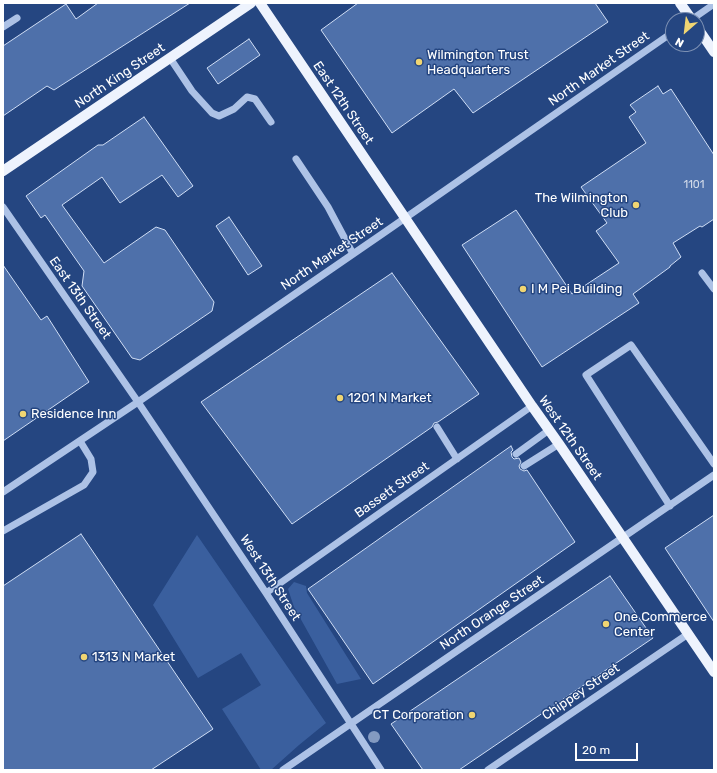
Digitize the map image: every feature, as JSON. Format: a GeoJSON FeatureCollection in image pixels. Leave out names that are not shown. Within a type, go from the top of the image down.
{"type":"FeatureCollection","features":[{"type":"Feature","properties":{"kind":"main road","name":"North King Street"},"geometry":{"type":"LineString","coordinates":[[3,171],[251,3]]}},
{"type":"Feature","properties":{"kind":"main road","name":"East 12th Street"},"geometry":{"type":"LineString","coordinates":[[260,3],[406,218]]}},
{"type":"Feature","properties":{"kind":"main road"},"geometry":{"type":"LineString","coordinates":[[680,3],[686,12]]}},
{"type":"Feature","properties":{"kind":"main road"},"geometry":{"type":"LineString","coordinates":[[705,39],[714,52]]}},
{"type":"Feature","properties":{"kind":"main road","name":"West 12th Street"},"geometry":{"type":"LineString","coordinates":[[406,218],[532,406],[550,430],[714,672]]}},
{"type":"Feature","properties":{"kind":"street"},"geometry":{"type":"LineString","coordinates":[[705,12],[714,4]]}},
{"type":"Feature","properties":{"kind":"street"},"geometry":{"type":"LineString","coordinates":[[3,27],[17,18]]}},
{"type":"Feature","properties":{"kind":"street","name":"North Market Street"},"geometry":{"type":"LineString","coordinates":[[3,492],[138,402],[665,38]]}},
{"type":"Feature","properties":{"kind":"street"},"geometry":{"type":"LineString","coordinates":[[170,58],[192,91],[212,113],[219,116],[234,109],[247,97],[255,99],[271,122]]}},
{"type":"Feature","properties":{"kind":"street"},"geometry":{"type":"LineString","coordinates":[[296,159],[328,207],[353,254]]}},
{"type":"Feature","properties":{"kind":"street","name":"East 13th Street"},"geometry":{"type":"LineString","coordinates":[[3,207],[138,402]]}},
{"type":"Feature","properties":{"kind":"street"},"geometry":{"type":"LineString","coordinates":[[702,273],[714,289]]}},
{"type":"Feature","properties":{"kind":"street"},"geometry":{"type":"LineString","coordinates":[[670,506],[586,375],[631,345],[714,464]]}},
{"type":"Feature","properties":{"kind":"street","name":"West 13th Street"},"geometry":{"type":"LineString","coordinates":[[138,402],[266,593],[381,770]]}},
{"type":"Feature","properties":{"kind":"street","name":"Bassett Street"},"geometry":{"type":"LineString","coordinates":[[266,593],[532,406]]}},
{"type":"Feature","properties":{"kind":"street"},"geometry":{"type":"LineString","coordinates":[[437,427],[457,459]]}},
{"type":"Feature","properties":{"kind":"street"},"geometry":{"type":"LineString","coordinates":[[516,454],[550,430]]}},
{"type":"Feature","properties":{"kind":"street"},"geometry":{"type":"LineString","coordinates":[[3,531],[84,485],[93,472],[91,459],[80,440]]}},
{"type":"Feature","properties":{"kind":"street"},"geometry":{"type":"LineString","coordinates":[[524,466],[559,444]]}},
{"type":"Feature","properties":{"kind":"street","name":"North Orange Street"},"geometry":{"type":"LineString","coordinates":[[283,770],[714,475]]}},
{"type":"Feature","properties":{"kind":"street","name":"Chippey Street"},"geometry":{"type":"LineString","coordinates":[[488,770],[688,634]]}},
{"type":"Feature","properties":{"kind":"shaded area"},"geometry":{"type":"Polygon","coordinates":[[[197,535],[326,723],[271,770],[261,770],[222,709],[261,685],[241,653],[198,678],[153,605],[197,535]]]}},
{"type":"Feature","properties":{"kind":"shaded area"},"geometry":{"type":"Polygon","coordinates":[[[294,582],[306,586],[307,593],[361,679],[337,684],[294,607],[288,589],[294,582]]]}},
{"type":"Feature","properties":{"kind":"building"},"geometry":{"type":"Polygon","coordinates":[[[98,3],[190,3],[54,90],[47,86],[3,116],[3,46],[66,4],[76,19],[98,3]]]}},
{"type":"Feature","properties":{"kind":"building","name":"Wilmington Trust Headquarters"},"geometry":{"type":"Polygon","coordinates":[[[358,3],[595,3],[608,22],[473,113],[454,89],[392,133],[321,30],[358,3]]]}},
{"type":"Feature","properties":{"kind":"building"},"geometry":{"type":"Polygon","coordinates":[[[249,39],[260,55],[218,84],[207,68],[249,39]]]}},
{"type":"Feature","properties":{"kind":"building"},"geometry":{"type":"Polygon","coordinates":[[[658,86],[663,94],[671,89],[714,155],[714,219],[673,243],[681,257],[670,267],[633,294],[639,303],[542,367],[462,245],[516,210],[572,294],[619,263],[596,231],[607,223],[581,187],[646,143],[629,117],[636,112],[630,105],[658,86]]]}},
{"type":"Feature","properties":{"kind":"building"},"geometry":{"type":"Polygon","coordinates":[[[144,117],[193,186],[178,197],[162,175],[120,203],[102,177],[62,205],[104,263],[156,227],[165,230],[214,302],[212,311],[140,360],[132,358],[82,286],[84,271],[45,215],[41,218],[26,196],[98,145],[103,145],[144,117]]]}},
{"type":"Feature","properties":{"kind":"building"},"geometry":{"type":"Polygon","coordinates":[[[229,217],[262,266],[248,275],[216,226],[229,217]]]}},
{"type":"Feature","properties":{"kind":"building"},"geometry":{"type":"Polygon","coordinates":[[[3,265],[41,320],[47,316],[89,382],[3,441],[3,265]]]}},
{"type":"Feature","properties":{"kind":"building","name":"1201 N Market"},"geometry":{"type":"Polygon","coordinates":[[[392,273],[479,394],[438,422],[434,423],[432,427],[292,524],[201,402],[392,273]]]}},
{"type":"Feature","properties":{"kind":"building"},"geometry":{"type":"Polygon","coordinates":[[[511,446],[513,450],[511,452],[512,457],[514,459],[519,458],[521,462],[519,466],[520,469],[524,471],[527,470],[575,542],[373,684],[308,589],[511,446]]]}},
{"type":"Feature","properties":{"kind":"building"},"geometry":{"type":"Polygon","coordinates":[[[714,515],[714,622],[665,548],[714,515]]]}},
{"type":"Feature","properties":{"kind":"building","name":"1313 N Market"},"geometry":{"type":"Polygon","coordinates":[[[81,534],[213,729],[151,770],[3,770],[3,586],[81,534]]]}},
{"type":"Feature","properties":{"kind":"building"},"geometry":{"type":"Polygon","coordinates":[[[610,576],[653,638],[459,770],[423,770],[391,724],[610,576]]]}},
{"type":"Feature","properties":{"kind":"place","name":"Wilmington Trust Headquarters"},"geometry":{"type":"Point","coordinates":[419,62]}},
{"type":"Feature","properties":{"kind":"place","name":"The Wilmington Club"},"geometry":{"type":"Point","coordinates":[636,205]}},
{"type":"Feature","properties":{"kind":"place","name":"I M Pei Building"},"geometry":{"type":"Point","coordinates":[523,289]}},
{"type":"Feature","properties":{"kind":"place","name":"1201 N Market"},"geometry":{"type":"Point","coordinates":[340,398]}},
{"type":"Feature","properties":{"kind":"place","name":"Residence Inn"},"geometry":{"type":"Point","coordinates":[23,414]}},
{"type":"Feature","properties":{"kind":"place","name":"One Commerce Center"},"geometry":{"type":"Point","coordinates":[606,624]}},
{"type":"Feature","properties":{"kind":"place","name":"1313 N Market"},"geometry":{"type":"Point","coordinates":[84,657]}},
{"type":"Feature","properties":{"kind":"place","name":"CT Corporation"},"geometry":{"type":"Point","coordinates":[472,715]}}]}
